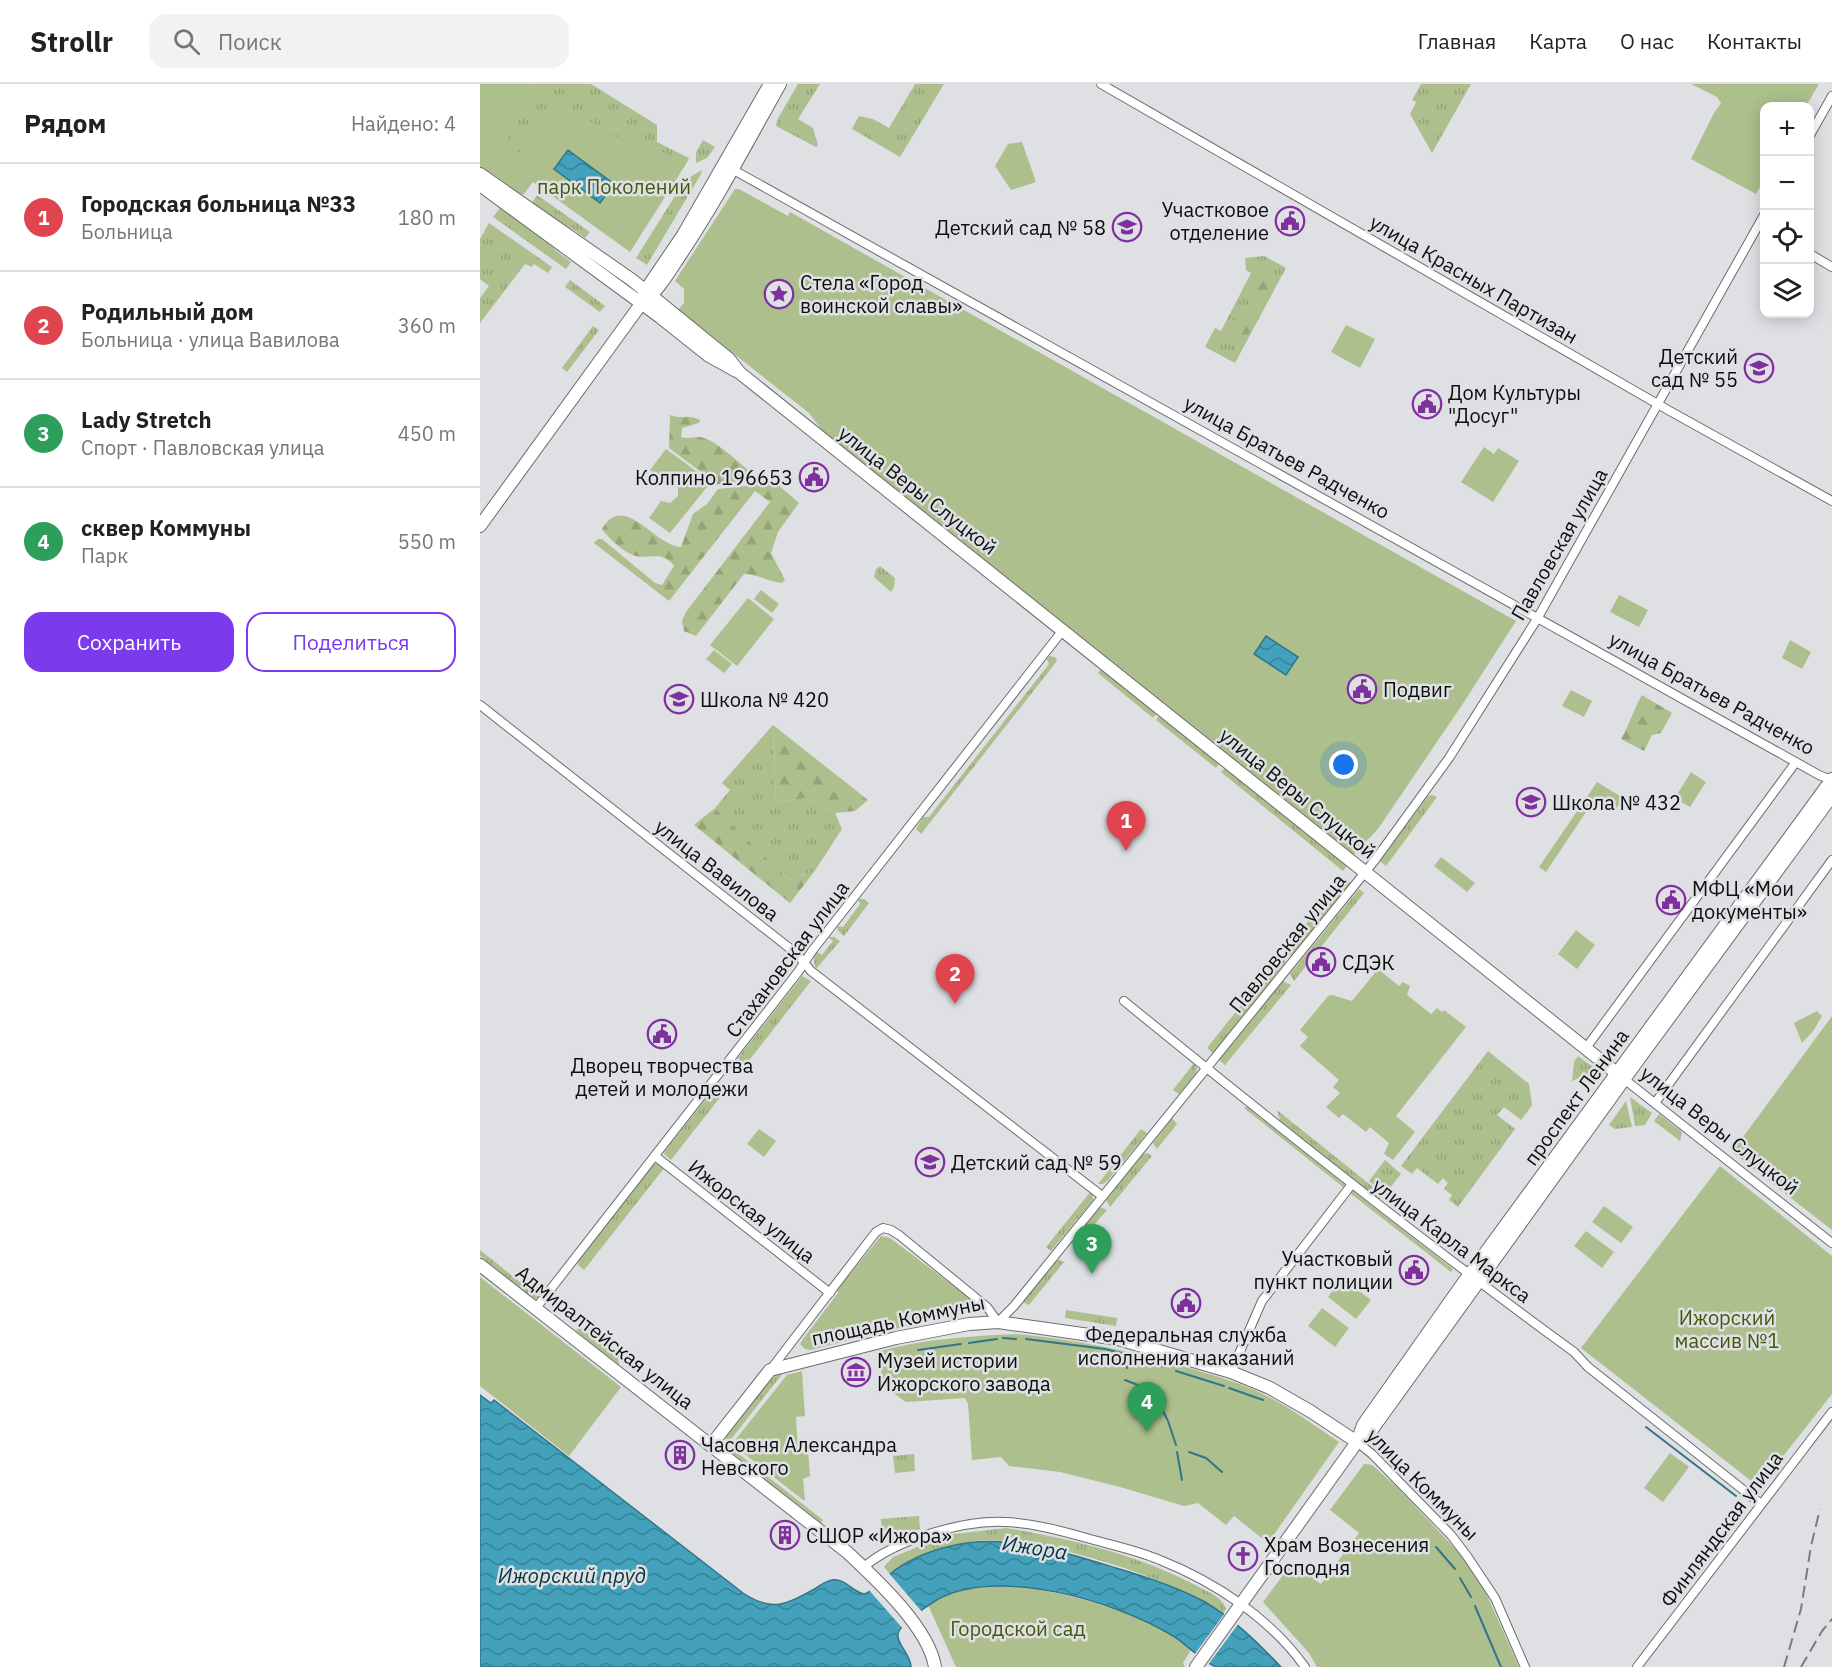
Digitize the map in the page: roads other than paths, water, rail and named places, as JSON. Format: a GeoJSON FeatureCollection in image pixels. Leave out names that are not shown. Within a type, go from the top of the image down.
{"type":"FeatureCollection","features":[{"type":"Feature","properties":{"kind":"street"},"geometry":{"type":"LineString","coordinates":[[728,167],[770,84]]}},
{"type":"Feature","properties":{"kind":"street"},"geometry":{"type":"LineString","coordinates":[[480,526],[646,297],[780,84]]}},
{"type":"Feature","properties":{"kind":"street","name":"улица Красных Партизан"},"geometry":{"type":"LineString","coordinates":[[1101,84],[1658,404],[1832,501]]}},
{"type":"Feature","properties":{"kind":"street"},"geometry":{"type":"LineString","coordinates":[[1814,127],[1832,96]]}},
{"type":"Feature","properties":{"kind":"street","name":"улица Братьев Радченко"},"geometry":{"type":"LineString","coordinates":[[728,167],[1537,619],[1832,780]]}},
{"type":"Feature","properties":{"kind":"street","name":"улица Веры Слуцкой"},"geometry":{"type":"LineString","coordinates":[[480,174],[553,227],[570,236],[729,359],[740,373],[1832,1243]]}},
{"type":"Feature","properties":{"kind":"street","name":"улица Веры Слуцкой"},"geometry":{"type":"LineString","coordinates":[[480,185],[646,297]]}},
{"type":"Feature","properties":{"kind":"street","name":"Павловская улица"},"geometry":{"type":"LineString","coordinates":[[998,1322],[1018,1301],[1365,873],[1449,758],[1537,619],[1760,229]]}},
{"type":"Feature","properties":{"kind":"street"},"geometry":{"type":"LineString","coordinates":[[1814,257],[1832,267]]}},
{"type":"Feature","properties":{"kind":"street","name":"Стахановская улица"},"geometry":{"type":"LineString","coordinates":[[536,1308],[1063,630]]}},
{"type":"Feature","properties":{"kind":"street","name":"улица Вавилова"},"geometry":{"type":"LineString","coordinates":[[480,705],[805,962],[811,971],[1102,1196]]}},
{"type":"Feature","properties":{"kind":"street"},"geometry":{"type":"LineString","coordinates":[[1586,1048],[1796,762]]}},
{"type":"Feature","properties":{"kind":"street","name":"проспект Ленина"},"geometry":{"type":"LineString","coordinates":[[1198,1665],[1357,1442],[1371,1431],[1474,1279],[1832,780]]}},
{"type":"Feature","properties":{"kind":"street","name":"проспект Ленина"},"geometry":{"type":"LineString","coordinates":[[1621,1076],[1832,796]]}},
{"type":"Feature","properties":{"kind":"street"},"geometry":{"type":"LineString","coordinates":[[1655,1103],[1832,860]]}},
{"type":"Feature","properties":{"kind":"street","name":"улица Карла Маркса"},"geometry":{"type":"LineString","coordinates":[[1124,1001],[1352,1184],[1474,1279],[1574,1352],[1588,1368],[1761,1504]]}},
{"type":"Feature","properties":{"kind":"street","name":"Ижорская улица"},"geometry":{"type":"LineString","coordinates":[[655,1156],[830,1293]]}},
{"type":"Feature","properties":{"kind":"street"},"geometry":{"type":"LineString","coordinates":[[1231,1372],[1262,1301],[1352,1184]]}},
{"type":"Feature","properties":{"kind":"street","name":"площадь Коммуны"},"geometry":{"type":"LineString","coordinates":[[711,1444],[876,1232],[883,1228],[899,1235],[981,1302],[998,1322]]}},
{"type":"Feature","properties":{"kind":"street","name":"Адмиралтейская улица"},"geometry":{"type":"LineString","coordinates":[[480,1264],[848,1552],[874,1577],[916,1626],[928,1643],[935,1667]]}},
{"type":"Feature","properties":{"kind":"street","name":"площадь Коммуны"},"geometry":{"type":"LineString","coordinates":[[770,1370],[907,1336],[969,1324],[998,1322]]}},
{"type":"Feature","properties":{"kind":"street","name":"улица Коммуны"},"geometry":{"type":"LineString","coordinates":[[998,1322],[1118,1339],[1231,1372],[1270,1388],[1310,1411],[1372,1454],[1467,1556],[1495,1598],[1525,1667]]}},
{"type":"Feature","properties":{"kind":"street","name":"Финляндская улица"},"geometry":{"type":"LineString","coordinates":[[1637,1667],[1832,1412]]}},
{"type":"Feature","properties":{"kind":"street"},"geometry":{"type":"LineString","coordinates":[[864,1568],[881,1554],[941,1530],[962,1525],[1003,1521],[1061,1531],[1160,1560],[1210,1584],[1242,1604],[1275,1634],[1305,1667]]}},
{"type":"Feature","properties":{"kind":"water"},"geometry":{"type":"Polygon","coordinates":[[[568,150],[614,184],[600,203],[554,169],[568,150]]]}},
{"type":"Feature","properties":{"kind":"water"},"geometry":{"type":"Polygon","coordinates":[[[1266,636],[1298,657],[1286,675],[1254,654],[1266,636]]]}},
{"type":"Feature","properties":{"kind":"water","name":"Ижорский пруд"},"geometry":{"type":"Polygon","coordinates":[[[480,1395],[491,1403],[494,1400],[743,1593],[763,1603],[788,1602],[832,1580],[841,1581],[865,1594],[903,1565],[932,1552],[968,1543],[1011,1543],[1075,1555],[1184,1592],[1226,1616],[1281,1667],[1217,1667],[1173,1636],[1120,1611],[1056,1592],[1022,1587],[990,1586],[960,1591],[935,1601],[903,1626],[898,1638],[909,1658],[911,1667],[480,1667],[480,1395]]]}},
{"type":"Feature","properties":{"kind":"waterway"},"geometry":{"type":"LineString","coordinates":[[1003,1338],[1016,1339]]}},
{"type":"Feature","properties":{"kind":"waterway"},"geometry":{"type":"LineString","coordinates":[[969,1343],[997,1339]]}},
{"type":"Feature","properties":{"kind":"waterway"},"geometry":{"type":"LineString","coordinates":[[1026,1339],[1105,1349],[1129,1355],[1127,1368]]}},
{"type":"Feature","properties":{"kind":"waterway"},"geometry":{"type":"LineString","coordinates":[[918,1350],[961,1344]]}},
{"type":"Feature","properties":{"kind":"waterway"},"geometry":{"type":"LineString","coordinates":[[1130,1357],[1165,1367]]}},
{"type":"Feature","properties":{"kind":"waterway"},"geometry":{"type":"LineString","coordinates":[[1176,1371],[1224,1386]]}},
{"type":"Feature","properties":{"kind":"waterway"},"geometry":{"type":"LineString","coordinates":[[1125,1380],[1143,1387]]}},
{"type":"Feature","properties":{"kind":"waterway"},"geometry":{"type":"LineString","coordinates":[[1229,1388],[1263,1400]]}},
{"type":"Feature","properties":{"kind":"waterway"},"geometry":{"type":"LineString","coordinates":[[1154,1393],[1168,1421],[1176,1445]]}},
{"type":"Feature","properties":{"kind":"waterway"},"geometry":{"type":"LineString","coordinates":[[1646,1427],[1736,1496]]}},
{"type":"Feature","properties":{"kind":"waterway"},"geometry":{"type":"LineString","coordinates":[[1177,1452],[1182,1480]]}},
{"type":"Feature","properties":{"kind":"waterway"},"geometry":{"type":"LineString","coordinates":[[1189,1452],[1206,1458],[1222,1472]]}},
{"type":"Feature","properties":{"kind":"waterway"},"geometry":{"type":"LineString","coordinates":[[1436,1547],[1455,1569]]}},
{"type":"Feature","properties":{"kind":"waterway"},"geometry":{"type":"LineString","coordinates":[[1460,1578],[1471,1597]]}},
{"type":"Feature","properties":{"kind":"waterway"},"geometry":{"type":"LineString","coordinates":[[1475,1606],[1501,1667]]}},
{"type":"Feature","properties":{"kind":"railway"},"geometry":{"type":"LineString","coordinates":[[1784,1667],[1801,1609],[1811,1546],[1820,1509]]}},
{"type":"Feature","properties":{"kind":"railway"},"geometry":{"type":"LineString","coordinates":[[1801,1667],[1822,1631],[1832,1619]]}},
{"type":"Feature","properties":{"kind":"place","name":"Участковое отделение"},"geometry":{"type":"Point","coordinates":[1290,221]}},
{"type":"Feature","properties":{"kind":"place","name":"Детский сад № 58"},"geometry":{"type":"Point","coordinates":[1127,227]}},
{"type":"Feature","properties":{"kind":"place","name":"Стела «Город воинской славы»"},"geometry":{"type":"Point","coordinates":[779,294]}},
{"type":"Feature","properties":{"kind":"place","name":"Детский сад № 55"},"geometry":{"type":"Point","coordinates":[1759,368]}},
{"type":"Feature","properties":{"kind":"place","name":"Дом Культуры \"Досуг\""},"geometry":{"type":"Point","coordinates":[1427,404]}},
{"type":"Feature","properties":{"kind":"place","name":"Колпино 196653"},"geometry":{"type":"Point","coordinates":[814,477]}},
{"type":"Feature","properties":{"kind":"place","name":"Подвиг"},"geometry":{"type":"Point","coordinates":[1362,689]}},
{"type":"Feature","properties":{"kind":"place","name":"Школа № 420"},"geometry":{"type":"Point","coordinates":[679,699]}},
{"type":"Feature","properties":{"kind":"place","name":"Школа № 432"},"geometry":{"type":"Point","coordinates":[1531,802]}},
{"type":"Feature","properties":{"kind":"place","name":"Городская больница №33"},"geometry":{"type":"Point","coordinates":[1126,851]}},
{"type":"Feature","properties":{"kind":"place","name":"МФЦ «Мои документы»"},"geometry":{"type":"Point","coordinates":[1671,900]}},
{"type":"Feature","properties":{"kind":"place","name":"СДЭК"},"geometry":{"type":"Point","coordinates":[1321,962]}},
{"type":"Feature","properties":{"kind":"place","name":"Родильный дом"},"geometry":{"type":"Point","coordinates":[955,1004]}},
{"type":"Feature","properties":{"kind":"place","name":"Дворец творчества детей и молодежи"},"geometry":{"type":"Point","coordinates":[662,1034]}},
{"type":"Feature","properties":{"kind":"place","name":"Детский сад № 59"},"geometry":{"type":"Point","coordinates":[930,1162]}},
{"type":"Feature","properties":{"kind":"place","name":"Участковый пункт полиции"},"geometry":{"type":"Point","coordinates":[1414,1270]}},
{"type":"Feature","properties":{"kind":"place","name":"Lady Stretch"},"geometry":{"type":"Point","coordinates":[1092,1274]}},
{"type":"Feature","properties":{"kind":"place","name":"Федеральная служба исполнения наказаний"},"geometry":{"type":"Point","coordinates":[1186,1303]}},
{"type":"Feature","properties":{"kind":"place","name":"Музей истории Ижорского завода"},"geometry":{"type":"Point","coordinates":[856,1372]}},
{"type":"Feature","properties":{"kind":"place","name":"сквер Коммуны"},"geometry":{"type":"Point","coordinates":[1147,1432]}},
{"type":"Feature","properties":{"kind":"place","name":"Часовня Александра Невского"},"geometry":{"type":"Point","coordinates":[680,1455]}},
{"type":"Feature","properties":{"kind":"place","name":"СШОР «Ижора»"},"geometry":{"type":"Point","coordinates":[785,1535]}},
{"type":"Feature","properties":{"kind":"place","name":"Храм Вознесения Господня"},"geometry":{"type":"Point","coordinates":[1243,1556]}},
{"type":"Feature","properties":{"kind":"park label","name":"парк Поколений"},"geometry":{"type":"Point","coordinates":[614,186]}},
{"type":"Feature","properties":{"kind":"park label","name":"Ижорский массив №1"},"geometry":{"type":"Point","coordinates":[1727,1328]}},
{"type":"Feature","properties":{"kind":"park label","name":"Городской сад"},"geometry":{"type":"Point","coordinates":[1018,1628]}},
{"type":"Feature","properties":{"kind":"water label","name":"Ижора"},"geometry":{"type":"Point","coordinates":[1035,1547]}}]}
